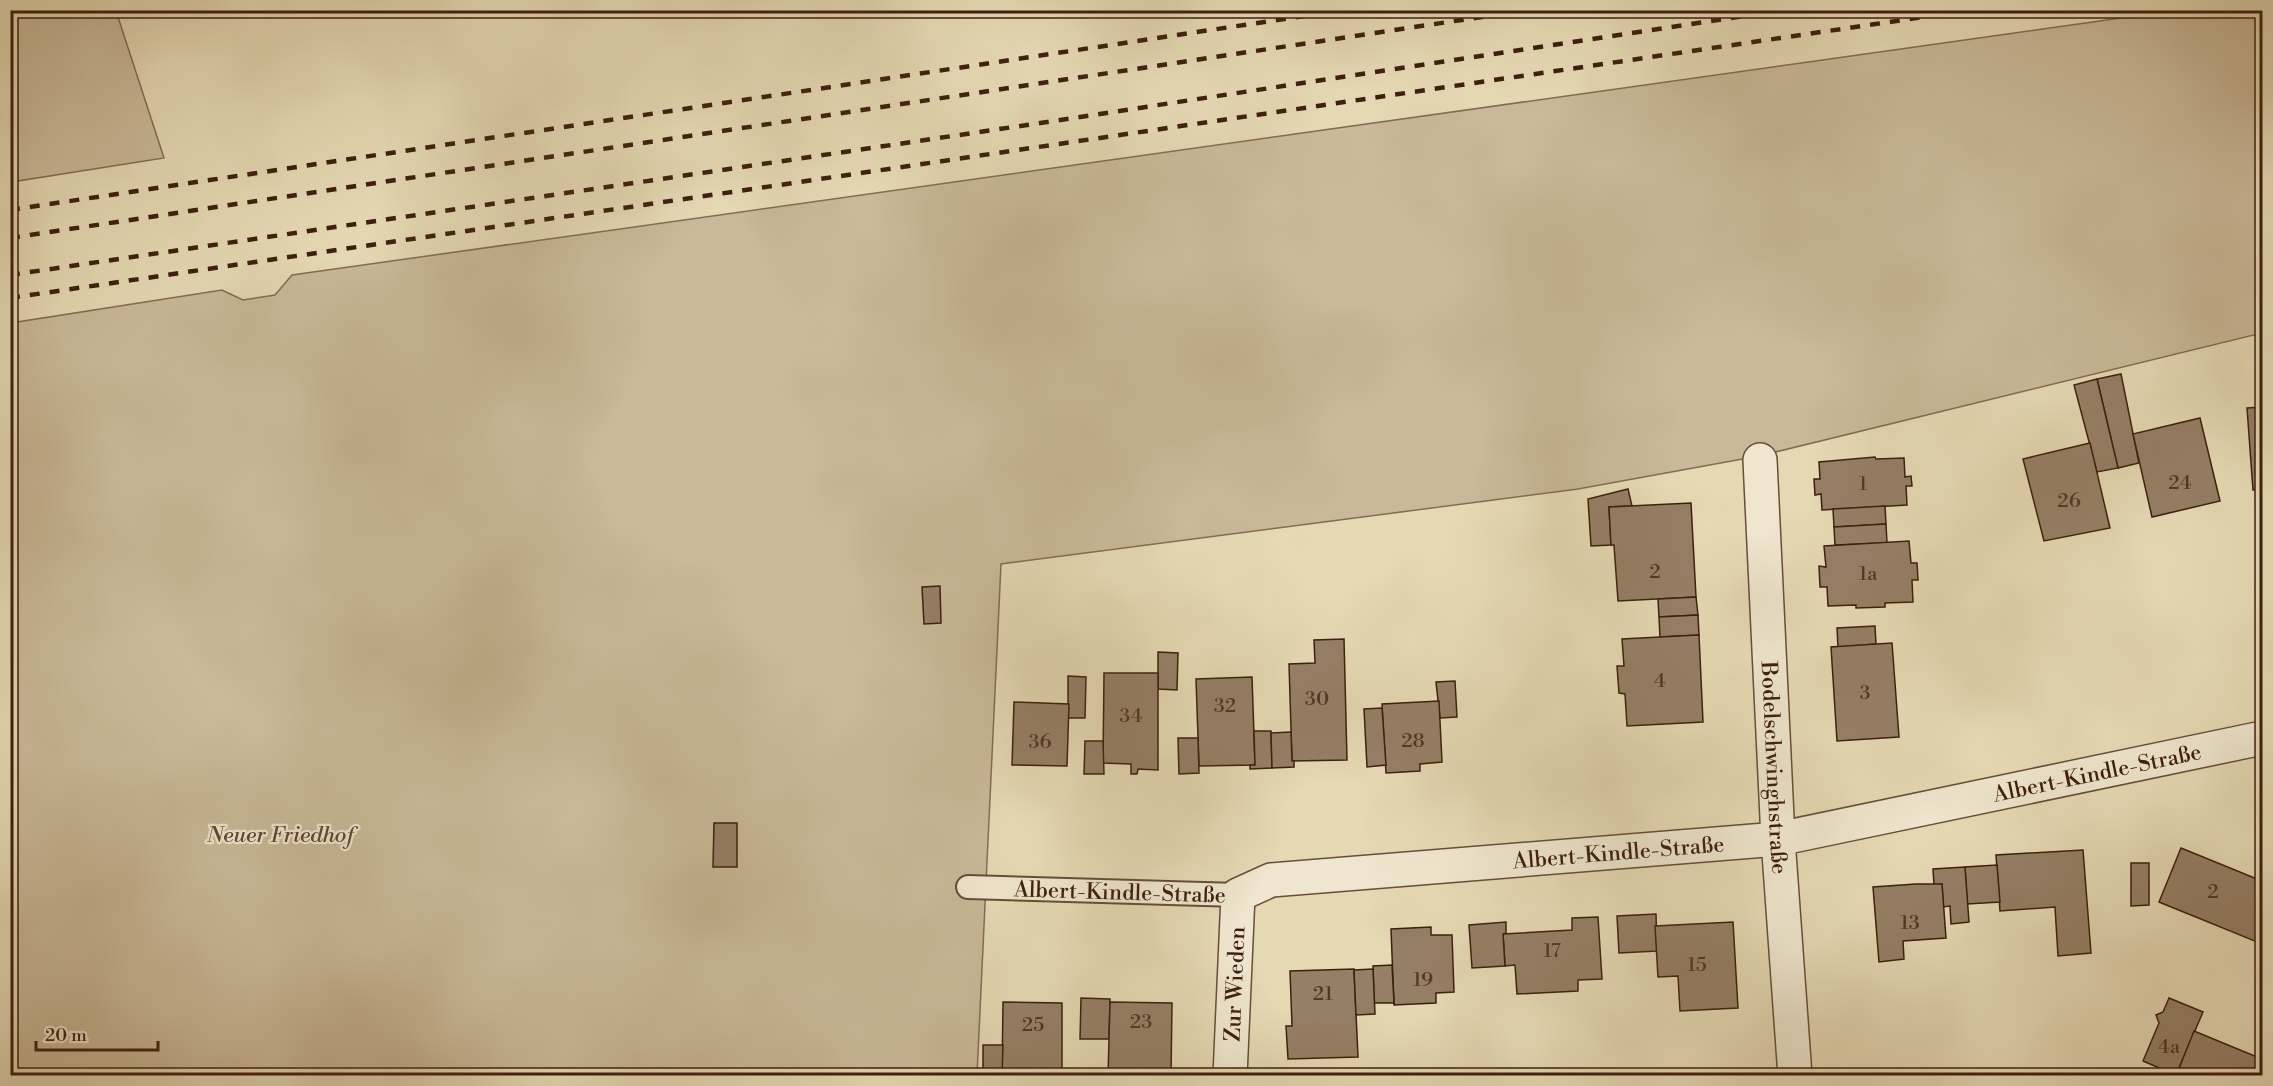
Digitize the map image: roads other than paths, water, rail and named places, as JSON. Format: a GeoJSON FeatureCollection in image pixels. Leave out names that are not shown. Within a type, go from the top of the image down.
{"type":"FeatureCollection","features":[{"type":"Feature","properties":{"kind":"street","name":"Bodelschwinghstraße"},"geometry":{"type":"LineString","coordinates":[[1760,460],[1778,839],[1795,1076]]}},
{"type":"Feature","properties":{"kind":"street","name":"Albert-Kindle-Straße"},"geometry":{"type":"LineString","coordinates":[[1238,895],[1271,880],[1778,839],[2262,738]]}},
{"type":"Feature","properties":{"kind":"street","name":"Zur Wieden"},"geometry":{"type":"LineString","coordinates":[[1230,1076],[1238,895]]}},
{"type":"Feature","properties":{"kind":"lane","name":"Albert-Kindle-Straße"},"geometry":{"type":"LineString","coordinates":[[969,887],[1238,895]]}},
{"type":"Feature","properties":{"kind":"railway"},"geometry":{"type":"LineString","coordinates":[[10,210],[1344,10]]}},
{"type":"Feature","properties":{"kind":"railway"},"geometry":{"type":"LineString","coordinates":[[10,238],[1528,10]]}},
{"type":"Feature","properties":{"kind":"railway"},"geometry":{"type":"LineString","coordinates":[[10,275],[1027,125],[1783,10]]}},
{"type":"Feature","properties":{"kind":"railway"},"geometry":{"type":"LineString","coordinates":[[10,298],[1971,10]]}},
{"type":"Feature","properties":{"kind":"park label","name":"Neuer Friedhof"},"geometry":{"type":"Point","coordinates":[280,834]}}]}
